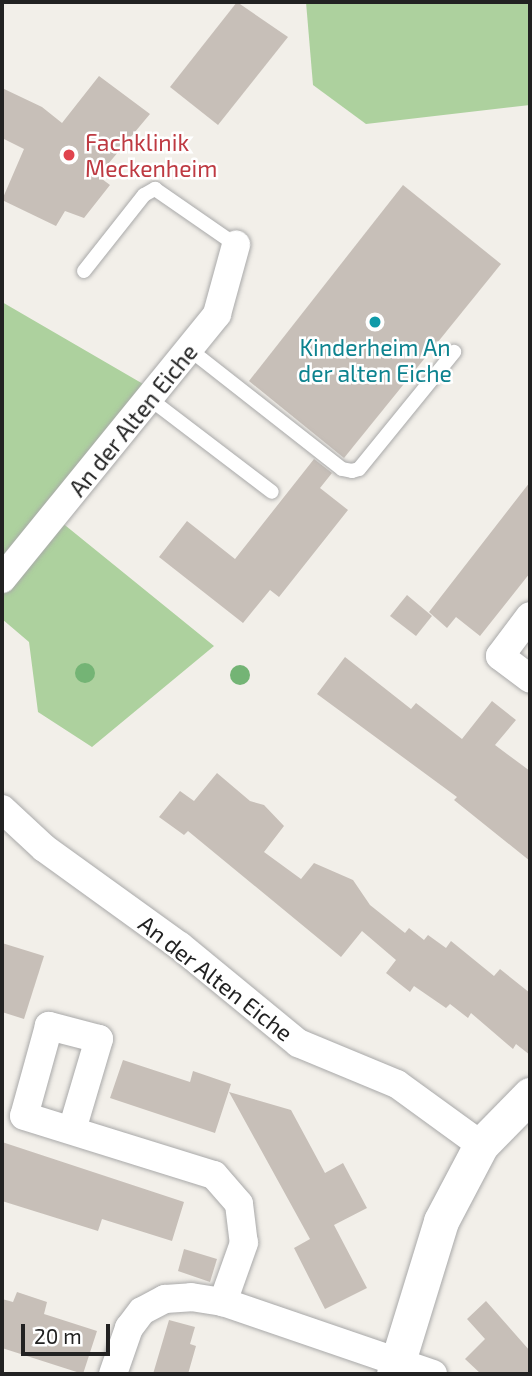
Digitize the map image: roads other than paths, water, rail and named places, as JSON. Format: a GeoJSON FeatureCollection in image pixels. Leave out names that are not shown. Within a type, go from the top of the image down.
{"type":"FeatureCollection","features":[{"type":"Feature","properties":{"kind":"street","name":"An der Alten Eiche"},"geometry":{"type":"LineString","coordinates":[[2,579],[217,314],[236,244]]}},
{"type":"Feature","properties":{"kind":"street"},"geometry":{"type":"LineString","coordinates":[[530,616],[500,656],[530,679]]}},
{"type":"Feature","properties":{"kind":"street","name":"An der Alten Eiche"},"geometry":{"type":"LineString","coordinates":[[2,809],[44,848],[180,946],[298,1043],[397,1083],[481,1144]]}},
{"type":"Feature","properties":{"kind":"street"},"geometry":{"type":"LineString","coordinates":[[397,1367],[441,1221],[481,1144],[530,1095]]}},
{"type":"Feature","properties":{"kind":"street"},"geometry":{"type":"LineString","coordinates":[[72,1130],[214,1175],[239,1204],[244,1243],[223,1303]]}},
{"type":"Feature","properties":{"kind":"street"},"geometry":{"type":"LineString","coordinates":[[113,1374],[129,1328],[142,1311],[165,1299],[223,1303],[397,1367],[433,1374]]}},
{"type":"Feature","properties":{"kind":"lane"},"geometry":{"type":"LineString","coordinates":[[84,271],[144,195],[155,189],[236,244]]}},
{"type":"Feature","properties":{"kind":"lane"},"geometry":{"type":"LineString","coordinates":[[189,349],[342,469],[352,471],[359,469],[454,352]]}},
{"type":"Feature","properties":{"kind":"lane"},"geometry":{"type":"LineString","coordinates":[[150,399],[272,492]]}},
{"type":"Feature","properties":{"kind":"place","name":"Fachklinik Meckenheim"},"geometry":{"type":"Point","coordinates":[69,155]}},
{"type":"Feature","properties":{"kind":"place","name":"Kinderheim An der alten Eiche"},"geometry":{"type":"Point","coordinates":[375,322]}}]}
